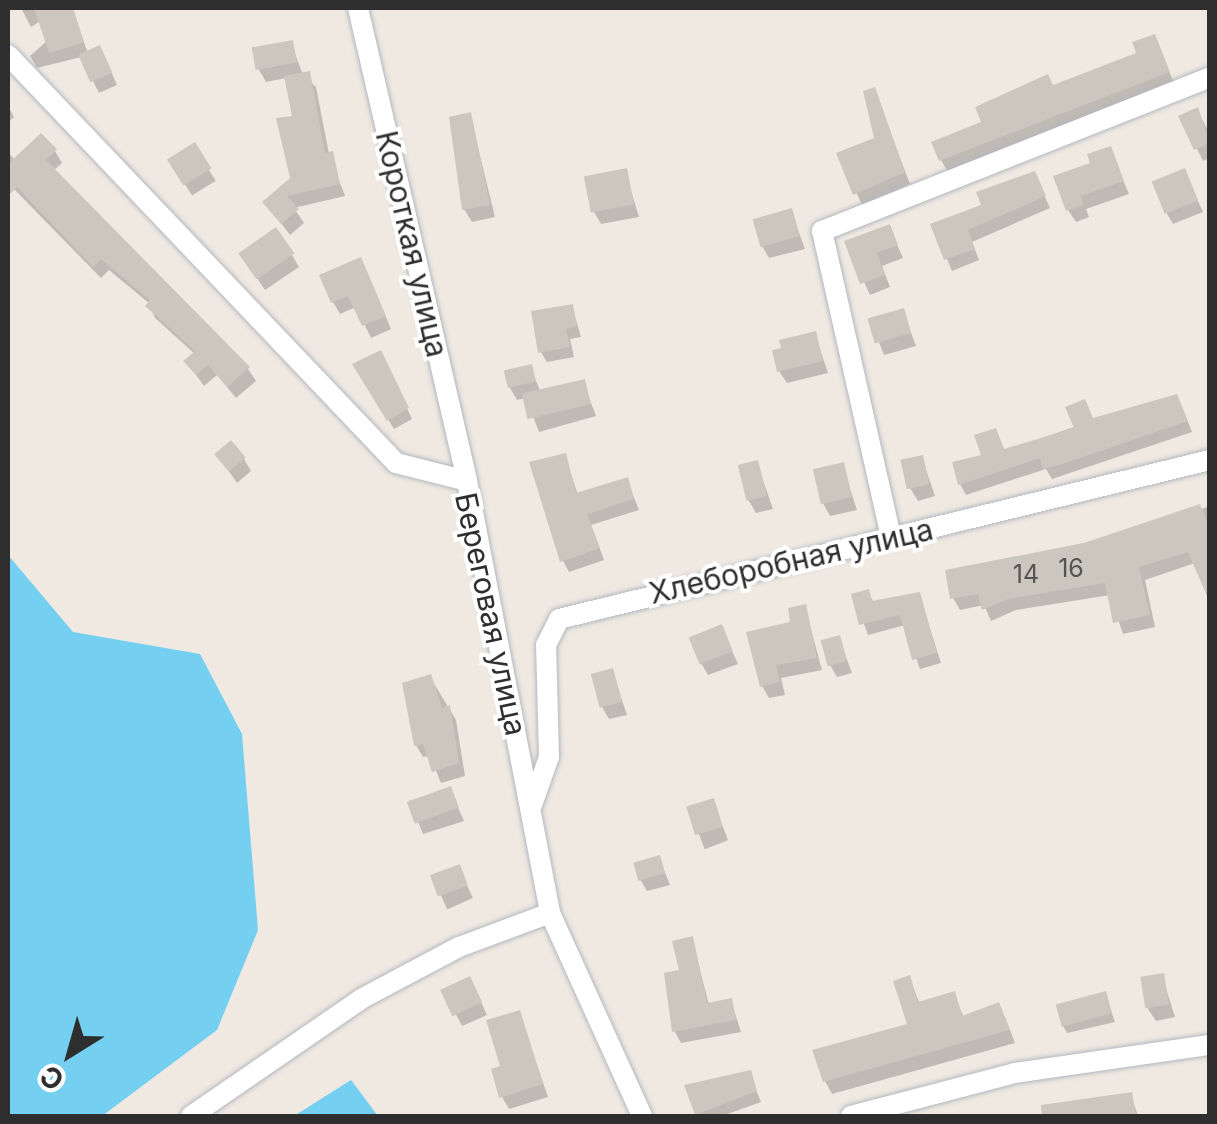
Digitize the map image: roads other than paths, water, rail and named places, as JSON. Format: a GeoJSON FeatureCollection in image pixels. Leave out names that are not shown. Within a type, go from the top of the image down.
{"type":"FeatureCollection","features":[{"type":"Feature","properties":{"kind":"street","name":"Короткая улица"},"geometry":{"type":"LineString","coordinates":[[358,8],[467,481]]}},
{"type":"Feature","properties":{"kind":"street","name":"Береговая улица"},"geometry":{"type":"LineString","coordinates":[[8,55],[396,464],[467,481],[550,913],[642,1116]]}},
{"type":"Feature","properties":{"kind":"street"},"geometry":{"type":"LineString","coordinates":[[891,538],[822,231],[1210,78]]}},
{"type":"Feature","properties":{"kind":"street","name":"Хлеборобная улица"},"geometry":{"type":"LineString","coordinates":[[532,805],[549,757],[546,645],[559,618],[1210,460]]}},
{"type":"Feature","properties":{"kind":"street"},"geometry":{"type":"LineString","coordinates":[[191,1116],[361,999],[459,948],[550,913]]}},
{"type":"Feature","properties":{"kind":"street"},"geometry":{"type":"LineString","coordinates":[[851,1116],[1015,1073],[1210,1045]]}},
{"type":"Feature","properties":{"kind":"water"},"geometry":{"type":"Polygon","coordinates":[[[8,555],[73,632],[200,654],[242,734],[258,930],[217,1030],[102,1116],[8,1116],[8,555]]]}},
{"type":"Feature","properties":{"kind":"water"},"geometry":{"type":"Polygon","coordinates":[[[351,1080],[378,1116],[294,1116],[351,1080]]]}}]}
